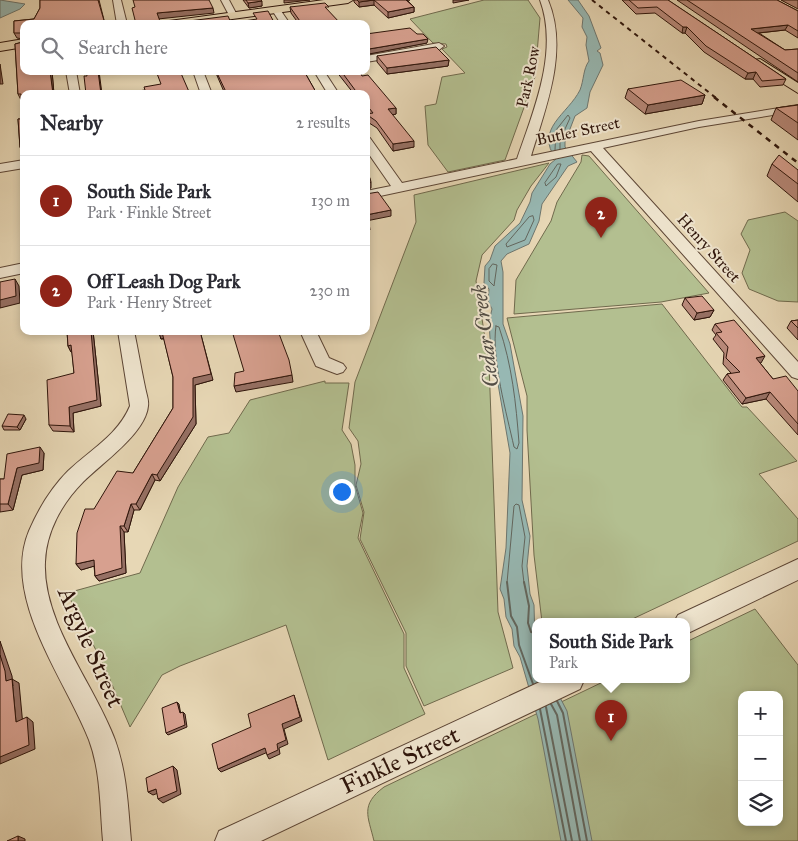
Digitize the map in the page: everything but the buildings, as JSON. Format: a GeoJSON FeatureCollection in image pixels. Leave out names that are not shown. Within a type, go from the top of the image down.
{"type":"FeatureCollection","features":[{"type":"Feature","properties":{"kind":"main road"},"geometry":{"type":"LineString","coordinates":[[196,20],[340,1]]}},
{"type":"Feature","properties":{"kind":"main road"},"geometry":{"type":"LineString","coordinates":[[0,47],[20,44]]}},
{"type":"Feature","properties":{"kind":"main road"},"geometry":{"type":"LineString","coordinates":[[750,56],[798,89]]}},
{"type":"Feature","properties":{"kind":"street"},"geometry":{"type":"LineString","coordinates":[[117,0],[121,20]]}},
{"type":"Feature","properties":{"kind":"street"},"geometry":{"type":"LineString","coordinates":[[225,0],[233,15]]}},
{"type":"Feature","properties":{"kind":"street","name":"Park Row"},"geometry":{"type":"LineString","coordinates":[[523,160],[551,57],[552,17],[544,0]]}},
{"type":"Feature","properties":{"kind":"street"},"geometry":{"type":"LineString","coordinates":[[276,10],[283,20]]}},
{"type":"Feature","properties":{"kind":"street"},"geometry":{"type":"LineString","coordinates":[[370,58],[439,46]]}},
{"type":"Feature","properties":{"kind":"street"},"geometry":{"type":"LineString","coordinates":[[72,75],[74,90]]}},
{"type":"Feature","properties":{"kind":"street"},"geometry":{"type":"LineString","coordinates":[[200,75],[205,90]]}},
{"type":"Feature","properties":{"kind":"street"},"geometry":{"type":"LineString","coordinates":[[321,75],[331,90]]}},
{"type":"Feature","properties":{"kind":"street","name":"Butler Street"},"geometry":{"type":"LineString","coordinates":[[370,194],[699,124],[798,108]]}},
{"type":"Feature","properties":{"kind":"street","name":"Henry Street"},"geometry":{"type":"LineString","coordinates":[[594,146],[798,373]]}},
{"type":"Feature","properties":{"kind":"street"},"geometry":{"type":"LineString","coordinates":[[370,147],[399,188]]}},
{"type":"Feature","properties":{"kind":"street"},"geometry":{"type":"LineString","coordinates":[[0,168],[20,165]]}},
{"type":"Feature","properties":{"kind":"street"},"geometry":{"type":"LineString","coordinates":[[0,273],[20,269]]}},
{"type":"Feature","properties":{"kind":"street","name":"Argyle Street"},"geometry":{"type":"LineString","coordinates":[[117,841],[107,757],[95,725],[42,611],[35,586],[33,564],[40,534],[57,501],[73,479],[122,435],[137,414],[139,406],[127,335]]}},
{"type":"Feature","properties":{"kind":"street"},"geometry":{"type":"LineString","coordinates":[[310,335],[322,362],[337,368]]}},
{"type":"Feature","properties":{"kind":"street"},"geometry":{"type":"LineString","coordinates":[[690,621],[798,569]]}},
{"type":"Feature","properties":{"kind":"street","name":"Finkle Street"},"geometry":{"type":"LineString","coordinates":[[229,841],[565,683]]}},
{"type":"Feature","properties":{"kind":"green space"},"geometry":{"type":"Polygon","coordinates":[[[484,0],[528,0],[540,18],[535,77],[505,160],[448,172],[428,145],[425,106],[436,104],[442,77],[465,73],[442,49],[447,47],[446,44],[433,43],[410,19],[484,0]]]}},
{"type":"Feature","properties":{"kind":"green space"},"geometry":{"type":"Polygon","coordinates":[[[582,155],[589,156],[709,293],[661,302],[514,314],[516,280],[551,221],[557,202],[581,162],[582,155]]]}},
{"type":"Feature","properties":{"kind":"green space"},"geometry":{"type":"Polygon","coordinates":[[[549,163],[531,186],[517,210],[514,220],[482,255],[476,281],[489,363],[498,612],[513,668],[424,706],[406,666],[406,633],[360,539],[364,512],[356,485],[361,464],[358,441],[349,428],[355,382],[416,222],[414,195],[549,163]]]}},
{"type":"Feature","properties":{"kind":"green space"},"geometry":{"type":"Polygon","coordinates":[[[785,212],[798,221],[798,302],[778,301],[749,289],[742,273],[750,250],[741,234],[748,220],[785,212]]]}},
{"type":"Feature","properties":{"kind":"green space"},"geometry":{"type":"Polygon","coordinates":[[[662,304],[742,407],[747,407],[797,461],[759,474],[798,519],[798,541],[634,618],[542,618],[534,555],[527,396],[507,318],[662,304]]]}},
{"type":"Feature","properties":{"kind":"green space"},"geometry":{"type":"Polygon","coordinates":[[[325,381],[325,383],[349,383],[342,430],[351,444],[355,465],[355,485],[363,513],[358,538],[404,634],[404,668],[425,714],[328,760],[286,625],[180,666],[162,675],[130,727],[105,668],[67,593],[140,573],[178,487],[208,437],[229,433],[250,400],[325,381]]]}},
{"type":"Feature","properties":{"kind":"green space"},"geometry":{"type":"Polygon","coordinates":[[[755,609],[798,665],[798,841],[374,841],[368,811],[371,800],[384,787],[601,683],[690,683],[690,640],[755,609]]]}},
{"type":"Feature","properties":{"kind":"water"},"geometry":{"type":"Polygon","coordinates":[[[0,0],[25,4],[20,9],[0,18],[0,0]]]}},
{"type":"Feature","properties":{"kind":"water","name":"Cedar Creek"},"geometry":{"type":"Polygon","coordinates":[[[568,0],[578,0],[589,16],[601,48],[597,51],[600,53],[603,65],[590,92],[587,108],[575,116],[565,142],[565,147],[577,162],[568,166],[542,204],[539,221],[529,244],[507,254],[501,261],[503,272],[503,324],[510,344],[523,416],[522,500],[530,536],[527,566],[530,594],[534,605],[534,618],[532,618],[532,683],[553,683],[567,711],[592,841],[561,841],[538,719],[520,657],[514,646],[512,629],[506,617],[504,599],[500,589],[506,548],[510,453],[490,338],[489,322],[492,309],[488,301],[489,289],[484,283],[485,266],[490,260],[495,246],[520,223],[532,193],[550,164],[556,159],[550,148],[551,130],[580,90],[589,61],[586,45],[587,37],[582,27],[583,18],[568,0]]]}},
{"type":"Feature","properties":{"kind":"railway"},"geometry":{"type":"LineString","coordinates":[[592,0],[716,98]]}},
{"type":"Feature","properties":{"kind":"railway"},"geometry":{"type":"LineString","coordinates":[[714,97],[798,163]]}},
{"type":"Feature","properties":{"kind":"place","name":"Off Leash Dog Park"},"geometry":{"type":"Point","coordinates":[601,238]}},
{"type":"Feature","properties":{"kind":"place","name":"South Side Park"},"geometry":{"type":"Point","coordinates":[611,741]}}]}
